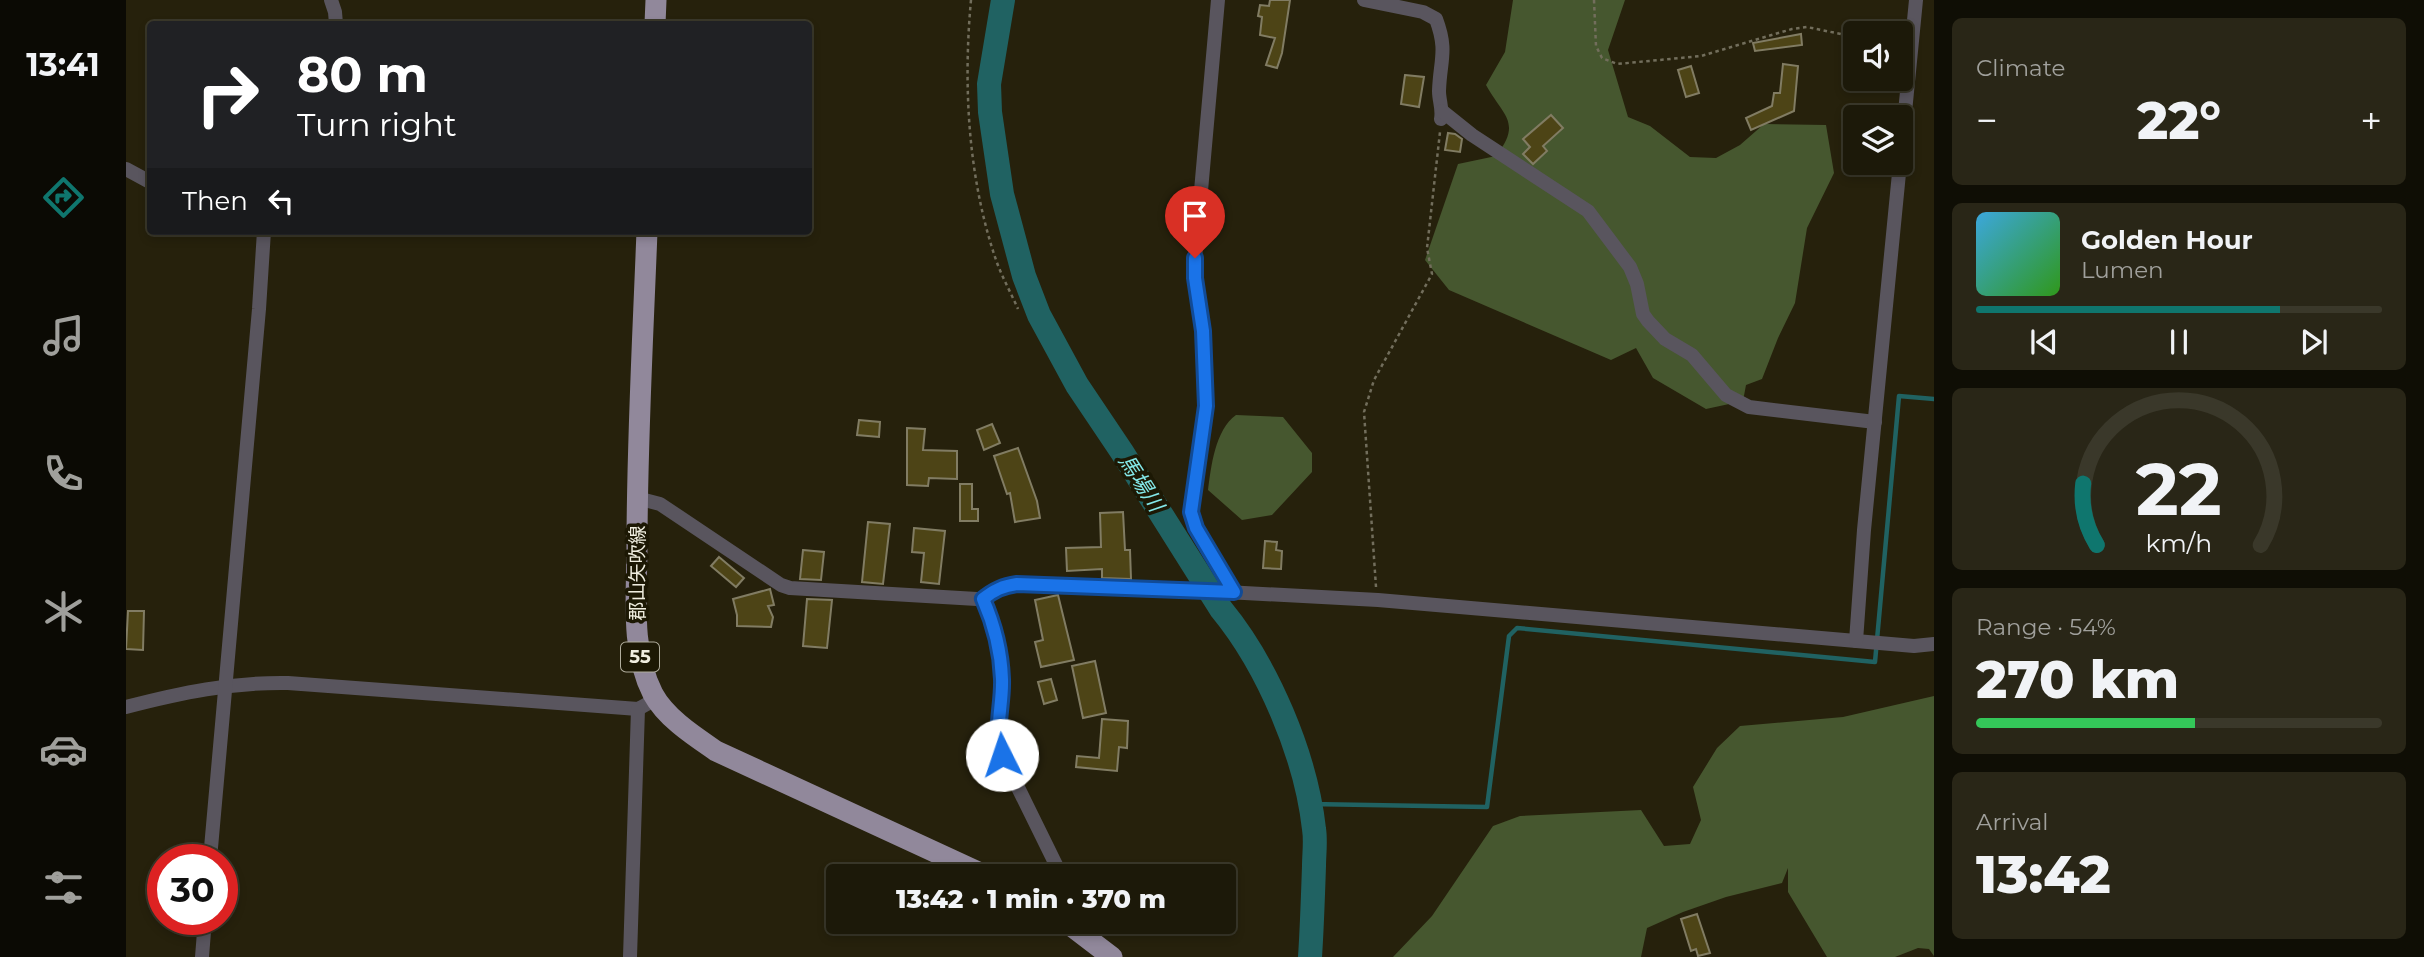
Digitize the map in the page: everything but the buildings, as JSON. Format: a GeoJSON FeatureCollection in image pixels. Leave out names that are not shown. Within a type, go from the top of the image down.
{"type":"FeatureCollection","features":[{"type":"Feature","properties":{"kind":"main road"},"geometry":{"type":"LineString","coordinates":[[655,21],[656,0]]}},
{"type":"Feature","properties":{"kind":"main road","name":"郡山矢吹線"},"geometry":{"type":"LineString","coordinates":[[647,235],[637,498],[637,635],[647,704],[716,751],[961,864]]}},
{"type":"Feature","properties":{"kind":"main road"},"geometry":{"type":"LineString","coordinates":[[1079,934],[1112,957]]}},
{"type":"Feature","properties":{"kind":"street"},"geometry":{"type":"LineString","coordinates":[[331,0],[335,21]]}},
{"type":"Feature","properties":{"kind":"street"},"geometry":{"type":"LineString","coordinates":[[1218,0],[1195,258],[1195,278],[1203,331],[1206,406],[1191,512],[1196,528],[1230,592]]}},
{"type":"Feature","properties":{"kind":"street"},"geometry":{"type":"LineString","coordinates":[[1364,0],[1415,5],[1436,19],[1444,42],[1439,90],[1442,116],[1588,211],[1630,267],[1643,314],[1648,321],[1665,339],[1692,355],[1726,395],[1749,407],[1875,422]]}},
{"type":"Feature","properties":{"kind":"street"},"geometry":{"type":"LineString","coordinates":[[1856,640],[1916,0]]}},
{"type":"Feature","properties":{"kind":"street"},"geometry":{"type":"LineString","coordinates":[[126,169],[147,180]]}},
{"type":"Feature","properties":{"kind":"street"},"geometry":{"type":"LineString","coordinates":[[211,844],[264,235]]}},
{"type":"Feature","properties":{"kind":"street"},"geometry":{"type":"LineString","coordinates":[[637,498],[660,504],[781,585],[790,588],[983,599],[1004,586],[1017,584],[1230,592],[1378,600],[1914,646],[1934,643]]}},
{"type":"Feature","properties":{"kind":"street"},"geometry":{"type":"LineString","coordinates":[[983,599],[995,626],[1002,680],[998,733],[1002,755],[1056,864]]}},
{"type":"Feature","properties":{"kind":"street"},"geometry":{"type":"LineString","coordinates":[[126,707],[225,685],[251,682],[647,704],[630,957]]}},
{"type":"Feature","properties":{"kind":"street"},"geometry":{"type":"LineString","coordinates":[[202,957],[204,935]]}},
{"type":"Feature","properties":{"kind":"path"},"geometry":{"type":"LineString","coordinates":[[971,0],[968,74],[972,150],[982,215],[997,263],[1018,309]]}},
{"type":"Feature","properties":{"kind":"path"},"geometry":{"type":"LineString","coordinates":[[1594,0],[1598,53],[1602,58],[1617,64],[1701,56],[1791,29],[1821,29],[1843,34]]}},
{"type":"Feature","properties":{"kind":"path"},"geometry":{"type":"LineString","coordinates":[[1378,600],[1364,412],[1374,380],[1432,274],[1427,248],[1442,116]]}},
{"type":"Feature","properties":{"kind":"green space"},"geometry":{"type":"Polygon","coordinates":[[[1513,0],[1625,0],[1608,50],[1628,117],[1650,126],[1690,157],[1716,158],[1740,145],[1764,124],[1826,125],[1834,173],[1807,228],[1795,303],[1762,379],[1746,385],[1743,401],[1706,409],[1653,378],[1636,348],[1611,360],[1449,290],[1425,260],[1458,164],[1496,156],[1508,135],[1509,127],[1504,113],[1486,85],[1505,52],[1513,0]]]}},
{"type":"Feature","properties":{"kind":"green space"},"geometry":{"type":"Polygon","coordinates":[[[1236,415],[1283,417],[1312,453],[1312,472],[1272,515],[1242,520],[1208,490],[1219,439],[1236,415]]]}},
{"type":"Feature","properties":{"kind":"green space"},"geometry":{"type":"Polygon","coordinates":[[[1934,696],[1934,956],[1929,949],[1918,948],[1895,957],[1827,957],[1788,892],[1788,868],[1782,883],[1726,897],[1647,928],[1641,957],[1393,957],[1432,916],[1493,826],[1520,816],[1641,810],[1664,846],[1690,844],[1701,820],[1693,787],[1717,748],[1740,726],[1843,717],[1934,696]]]}},
{"type":"Feature","properties":{"kind":"waterway","name":"馬場川"},"geometry":{"type":"LineString","coordinates":[[1003,0],[989,84],[990,112],[1002,194],[1024,276],[1039,315],[1077,385],[1254,657],[1282,713],[1303,772],[1315,834],[1310,957]]}},
{"type":"Feature","properties":{"kind":"waterway"},"geometry":{"type":"LineString","coordinates":[[1310,804],[1487,807],[1509,636],[1517,628],[1875,662],[1899,396],[1934,399]]}},
{"type":"Feature","properties":{"kind":"route"},"geometry":{"type":"LineString","coordinates":[[1002,755],[998,741],[1002,680],[995,626],[983,599],[992,592],[1017,584],[1234,592],[1196,528],[1191,512],[1206,406],[1203,331],[1195,278],[1195,258]]}}]}
